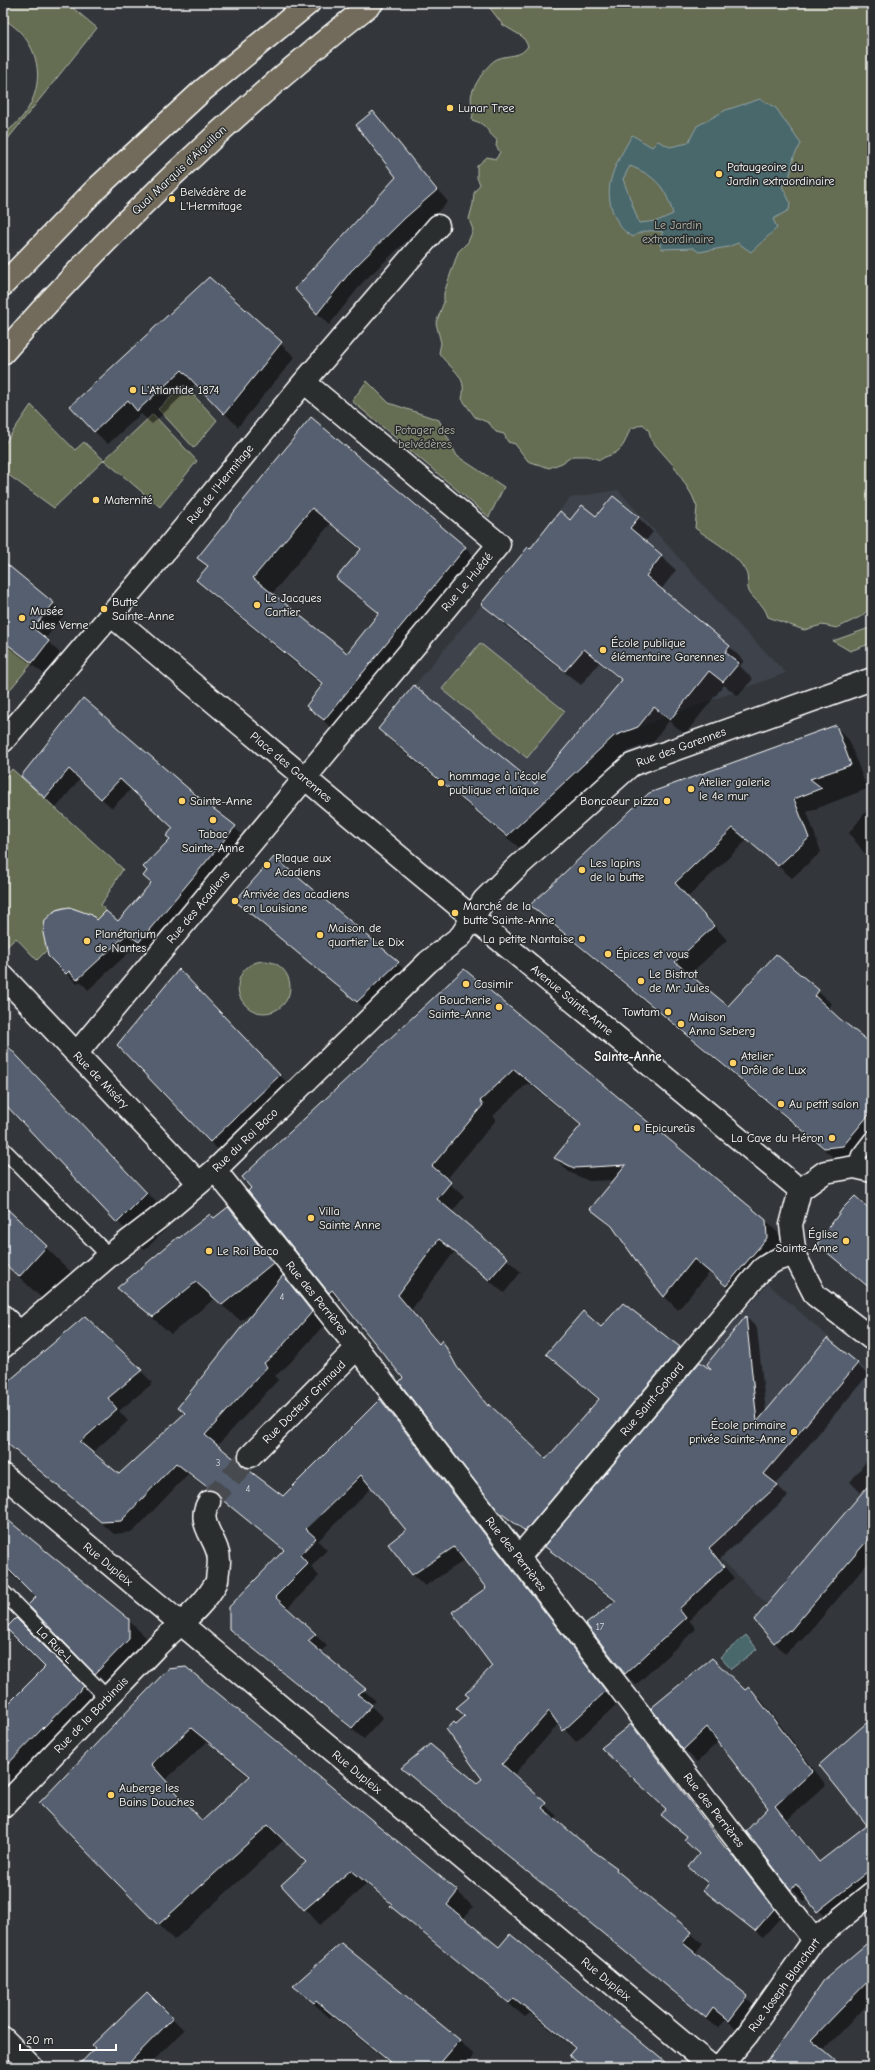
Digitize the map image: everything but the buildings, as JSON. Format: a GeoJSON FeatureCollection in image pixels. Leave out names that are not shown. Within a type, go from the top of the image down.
{"type":"FeatureCollection","features":[{"type":"Feature","properties":{"kind":"main road"},"geometry":{"type":"LineString","coordinates":[[3,285],[96,189],[203,90],[308,3]]}},
{"type":"Feature","properties":{"kind":"main road","name":"Quai Marquis d'Aiguillon"},"geometry":{"type":"LineString","coordinates":[[3,353],[49,300],[128,218],[225,126],[317,46],[372,3]]}},
{"type":"Feature","properties":{"kind":"street","name":"Rue de l'Hermitage"},"geometry":{"type":"LineString","coordinates":[[3,741],[111,615],[304,382],[438,226]]}},
{"type":"Feature","properties":{"kind":"street","name":"Rue Le Huédé"},"geometry":{"type":"LineString","coordinates":[[304,382],[499,544],[304,779]]}},
{"type":"Feature","properties":{"kind":"street","name":"Place des Garennes"},"geometry":{"type":"LineString","coordinates":[[111,615],[304,779],[473,918]]}},
{"type":"Feature","properties":{"kind":"street","name":"Rue des Garennes"},"geometry":{"type":"LineString","coordinates":[[473,918],[484,900],[515,869],[631,764],[871,682]]}},
{"type":"Feature","properties":{"kind":"street","name":"Rue des Acadiens"},"geometry":{"type":"LineString","coordinates":[[76,1054],[304,779]]}},
{"type":"Feature","properties":{"kind":"street","name":"Rue du Roi Baco"},"geometry":{"type":"LineString","coordinates":[[3,1347],[108,1256],[161,1216],[207,1177],[428,962],[461,936],[473,918]]}},
{"type":"Feature","properties":{"kind":"street","name":"Avenue Sainte-Anne"},"geometry":{"type":"LineString","coordinates":[[473,918],[800,1190]]}},
{"type":"Feature","properties":{"kind":"street","name":"Rue de Miséry"},"geometry":{"type":"LineString","coordinates":[[3,976],[76,1054],[207,1177]]}},
{"type":"Feature","properties":{"kind":"street"},"geometry":{"type":"LineString","coordinates":[[864,1169],[825,1172],[800,1190],[790,1225],[795,1256],[815,1295],[872,1340]]}},
{"type":"Feature","properties":{"kind":"street","name":"Rue des Perrières"},"geometry":{"type":"LineString","coordinates":[[207,1177],[357,1348],[814,1940]]}},
{"type":"Feature","properties":{"kind":"street","name":"Rue Saint-Gohard"},"geometry":{"type":"LineString","coordinates":[[519,1557],[762,1269],[780,1258],[795,1256]]}},
{"type":"Feature","properties":{"kind":"street","name":"Rue Docteur Grimaud"},"geometry":{"type":"LineString","coordinates":[[250,1456],[357,1348]]}},
{"type":"Feature","properties":{"kind":"street","name":"Rue Dupleix"},"geometry":{"type":"LineString","coordinates":[[3,1475],[712,2067]]}},
{"type":"Feature","properties":{"kind":"street"},"geometry":{"type":"LineString","coordinates":[[180,1624],[206,1597],[217,1582],[219,1562],[218,1550],[206,1528],[204,1515],[208,1502]]}},
{"type":"Feature","properties":{"kind":"street","name":"Rue de la Barbinais"},"geometry":{"type":"LineString","coordinates":[[3,1807],[166,1636],[180,1624]]}},
{"type":"Feature","properties":{"kind":"street","name":"Rue Joseph Blanchart"},"geometry":{"type":"LineString","coordinates":[[720,2067],[747,2035],[814,1940],[872,1893]]}},
{"type":"Feature","properties":{"kind":"street"},"geometry":{"type":"LineString","coordinates":[[3,2038],[32,2067]]}},
{"type":"Feature","properties":{"kind":"lane"},"geometry":{"type":"LineString","coordinates":[[864,1169],[858,1155],[872,1138]]}},
{"type":"Feature","properties":{"kind":"lane"},"geometry":{"type":"LineString","coordinates":[[3,1149],[108,1256]]}},
{"type":"Feature","properties":{"kind":"lane"},"geometry":{"type":"LineString","coordinates":[[3,1311],[22,1329]]}},
{"type":"Feature","properties":{"kind":"lane","name":"La Rue-L"},"geometry":{"type":"LineString","coordinates":[[3,1592],[107,1698]]}},
{"type":"Feature","properties":{"kind":"shaded area","name":"École publique élémentaire Garennes"},"geometry":{"type":"Polygon","coordinates":[[[618,490],[740,626],[786,673],[614,736],[507,837],[378,729],[570,498],[618,490]]]}},
{"type":"Feature","properties":{"kind":"shaded area","name":"École primaire privée Sainte-Anne"},"geometry":{"type":"Polygon","coordinates":[[[768,1284],[872,1375],[872,1518],[792,1629],[697,1535],[762,1469],[670,1395],[768,1284]]]}},
{"type":"Feature","properties":{"kind":"green space"},"geometry":{"type":"Polygon","coordinates":[[[3,3],[67,3],[97,28],[3,145],[3,134],[18,122],[28,108],[35,92],[38,76],[36,60],[29,44],[19,31],[3,19],[3,3]]]}},
{"type":"Feature","properties":{"kind":"green space","name":"Le Jardin extraordinaire"},"geometry":{"type":"Polygon","coordinates":[[[486,3],[872,3],[872,607],[860,617],[837,628],[822,625],[804,630],[768,617],[764,608],[749,591],[747,574],[742,565],[723,547],[695,528],[697,507],[692,495],[674,466],[651,440],[649,431],[643,424],[630,429],[623,446],[613,454],[600,460],[588,456],[573,456],[562,463],[549,468],[528,461],[515,444],[508,442],[504,434],[496,432],[489,423],[475,417],[462,399],[463,384],[461,378],[439,353],[441,343],[436,323],[444,302],[444,293],[458,252],[468,242],[473,230],[469,219],[474,193],[480,184],[477,178],[477,166],[487,157],[496,159],[500,152],[496,146],[497,140],[484,126],[472,120],[473,112],[471,98],[480,77],[494,61],[501,57],[518,54],[525,50],[528,46],[523,37],[503,25],[486,3]]]}},
{"type":"Feature","properties":{"kind":"green space","name":"Potager des belvédères"},"geometry":{"type":"Polygon","coordinates":[[[367,381],[389,403],[439,420],[457,456],[504,487],[489,517],[352,401],[367,381]]]}},
{"type":"Feature","properties":{"kind":"green space"},"geometry":{"type":"Polygon","coordinates":[[[184,385],[217,420],[194,448],[158,409],[184,385]]]}},
{"type":"Feature","properties":{"kind":"green space"},"geometry":{"type":"Polygon","coordinates":[[[31,405],[75,450],[84,442],[104,460],[54,508],[3,471],[3,446],[31,405]]]}},
{"type":"Feature","properties":{"kind":"green space"},"geometry":{"type":"Polygon","coordinates":[[[153,414],[197,461],[160,507],[104,460],[153,414]]]}},
{"type":"Feature","properties":{"kind":"green space"},"geometry":{"type":"Polygon","coordinates":[[[872,627],[872,643],[850,651],[833,641],[872,627]]]}},
{"type":"Feature","properties":{"kind":"green space"},"geometry":{"type":"Polygon","coordinates":[[[3,641],[32,663],[3,698],[3,641]]]}},
{"type":"Feature","properties":{"kind":"green space"},"geometry":{"type":"Polygon","coordinates":[[[480,643],[565,711],[527,758],[442,689],[480,643]]]}},
{"type":"Feature","properties":{"kind":"green space"},"geometry":{"type":"Polygon","coordinates":[[[12,769],[123,869],[101,905],[106,911],[97,920],[89,912],[86,915],[76,909],[58,909],[52,913],[47,919],[44,927],[45,937],[50,947],[37,960],[16,938],[3,950],[3,780],[12,769]]]}},
{"type":"Feature","properties":{"kind":"green space"},"geometry":{"type":"Polygon","coordinates":[[[259,961],[269,961],[279,965],[286,972],[290,982],[290,992],[286,1002],[279,1009],[269,1013],[259,1013],[249,1009],[242,1002],[238,992],[238,982],[242,972],[249,965],[259,961]]]}},
{"type":"Feature","properties":{"kind":"water","name":"Pataugeoire du Jardin extraordinaire"},"geometry":{"type":"Polygon","coordinates":[[[760,99],[776,108],[801,144],[794,156],[788,179],[782,186],[790,202],[789,210],[773,219],[777,228],[751,252],[738,243],[728,247],[699,252],[693,248],[662,249],[658,240],[663,232],[647,231],[633,237],[624,231],[615,217],[609,195],[612,174],[632,135],[652,147],[658,141],[670,147],[688,143],[697,126],[726,110],[760,99]],[[630,166],[623,179],[639,223],[657,221],[673,214],[667,197],[659,184],[647,174],[630,166]]]}},
{"type":"Feature","properties":{"kind":"water"},"geometry":{"type":"Polygon","coordinates":[[[746,1635],[757,1649],[731,1669],[720,1657],[746,1635]]]}},
{"type":"Feature","properties":{"kind":"tunnel"},"geometry":{"type":"LineString","coordinates":[[209,1502],[250,1456]]}},
{"type":"Feature","properties":{"kind":"place","name":"Lunar Tree"},"geometry":{"type":"Point","coordinates":[450,108]}},
{"type":"Feature","properties":{"kind":"place","name":"Pataugeoire du Jardin extraordinaire"},"geometry":{"type":"Point","coordinates":[719,174]}},
{"type":"Feature","properties":{"kind":"place","name":"Belvédère de L'Hermitage"},"geometry":{"type":"Point","coordinates":[172,199]}},
{"type":"Feature","properties":{"kind":"place","name":"L'Atlantide 1874"},"geometry":{"type":"Point","coordinates":[133,390]}},
{"type":"Feature","properties":{"kind":"place","name":"Maternité"},"geometry":{"type":"Point","coordinates":[96,500]}},
{"type":"Feature","properties":{"kind":"place","name":"Le Jacques Cartier"},"geometry":{"type":"Point","coordinates":[257,605]}},
{"type":"Feature","properties":{"kind":"place","name":"Butte Sainte-Anne"},"geometry":{"type":"Point","coordinates":[104,609]}},
{"type":"Feature","properties":{"kind":"place","name":"Musée Jules Verne"},"geometry":{"type":"Point","coordinates":[22,618]}},
{"type":"Feature","properties":{"kind":"place","name":"École publique élémentaire Garennes"},"geometry":{"type":"Point","coordinates":[603,650]}},
{"type":"Feature","properties":{"kind":"place","name":"hommage à l'école publique et laïque"},"geometry":{"type":"Point","coordinates":[441,783]}},
{"type":"Feature","properties":{"kind":"place","name":"Atelier galerie le 4e mur"},"geometry":{"type":"Point","coordinates":[691,789]}},
{"type":"Feature","properties":{"kind":"place","name":"Sainte-Anne"},"geometry":{"type":"Point","coordinates":[182,801]}},
{"type":"Feature","properties":{"kind":"place","name":"Boncoeur pizza"},"geometry":{"type":"Point","coordinates":[667,801]}},
{"type":"Feature","properties":{"kind":"place","name":"Tabac Sainte-Anne"},"geometry":{"type":"Point","coordinates":[213,820]}},
{"type":"Feature","properties":{"kind":"place","name":"Plaque aux Acadiens"},"geometry":{"type":"Point","coordinates":[267,865]}},
{"type":"Feature","properties":{"kind":"place","name":"Les lapins de la butte"},"geometry":{"type":"Point","coordinates":[582,870]}},
{"type":"Feature","properties":{"kind":"place","name":"Arrivée des acadiens en Louisiane"},"geometry":{"type":"Point","coordinates":[235,901]}},
{"type":"Feature","properties":{"kind":"place","name":"Marché de la butte Sainte-Anne"},"geometry":{"type":"Point","coordinates":[455,913]}},
{"type":"Feature","properties":{"kind":"place","name":"Maison de quartier Le Dix"},"geometry":{"type":"Point","coordinates":[320,935]}},
{"type":"Feature","properties":{"kind":"place","name":"La petite Nantaise"},"geometry":{"type":"Point","coordinates":[582,939]}},
{"type":"Feature","properties":{"kind":"place","name":"Planétarium de Nantes"},"geometry":{"type":"Point","coordinates":[87,941]}},
{"type":"Feature","properties":{"kind":"place","name":"Épices et vous"},"geometry":{"type":"Point","coordinates":[608,954]}},
{"type":"Feature","properties":{"kind":"place","name":"Le Bistrot de Mr Jules"},"geometry":{"type":"Point","coordinates":[641,981]}},
{"type":"Feature","properties":{"kind":"place","name":"Casimir"},"geometry":{"type":"Point","coordinates":[466,984]}},
{"type":"Feature","properties":{"kind":"place","name":"Boucherie Sainte-Anne"},"geometry":{"type":"Point","coordinates":[499,1007]}},
{"type":"Feature","properties":{"kind":"place","name":"Towtam"},"geometry":{"type":"Point","coordinates":[668,1012]}},
{"type":"Feature","properties":{"kind":"place","name":"Maison Anna Seberg"},"geometry":{"type":"Point","coordinates":[681,1024]}},
{"type":"Feature","properties":{"kind":"place","name":"Atelier Drôle de Lux"},"geometry":{"type":"Point","coordinates":[733,1063]}},
{"type":"Feature","properties":{"kind":"place","name":"Au petit salon"},"geometry":{"type":"Point","coordinates":[781,1104]}},
{"type":"Feature","properties":{"kind":"place","name":"Epicureüs"},"geometry":{"type":"Point","coordinates":[637,1128]}},
{"type":"Feature","properties":{"kind":"place","name":"La Cave du Héron"},"geometry":{"type":"Point","coordinates":[832,1138]}},
{"type":"Feature","properties":{"kind":"place","name":"Villa Sainte Anne"},"geometry":{"type":"Point","coordinates":[311,1218]}},
{"type":"Feature","properties":{"kind":"place","name":"Église Sainte-Anne"},"geometry":{"type":"Point","coordinates":[846,1241]}},
{"type":"Feature","properties":{"kind":"place","name":"Le Roi Baco"},"geometry":{"type":"Point","coordinates":[209,1251]}},
{"type":"Feature","properties":{"kind":"place","name":"École primaire privée Sainte-Anne"},"geometry":{"type":"Point","coordinates":[794,1432]}},
{"type":"Feature","properties":{"kind":"place","name":"Auberge les Bains Douches"},"geometry":{"type":"Point","coordinates":[111,1795]}},
{"type":"Feature","properties":{"kind":"district","name":"Sainte-Anne"},"geometry":{"type":"Point","coordinates":[628,1056]}}]}
